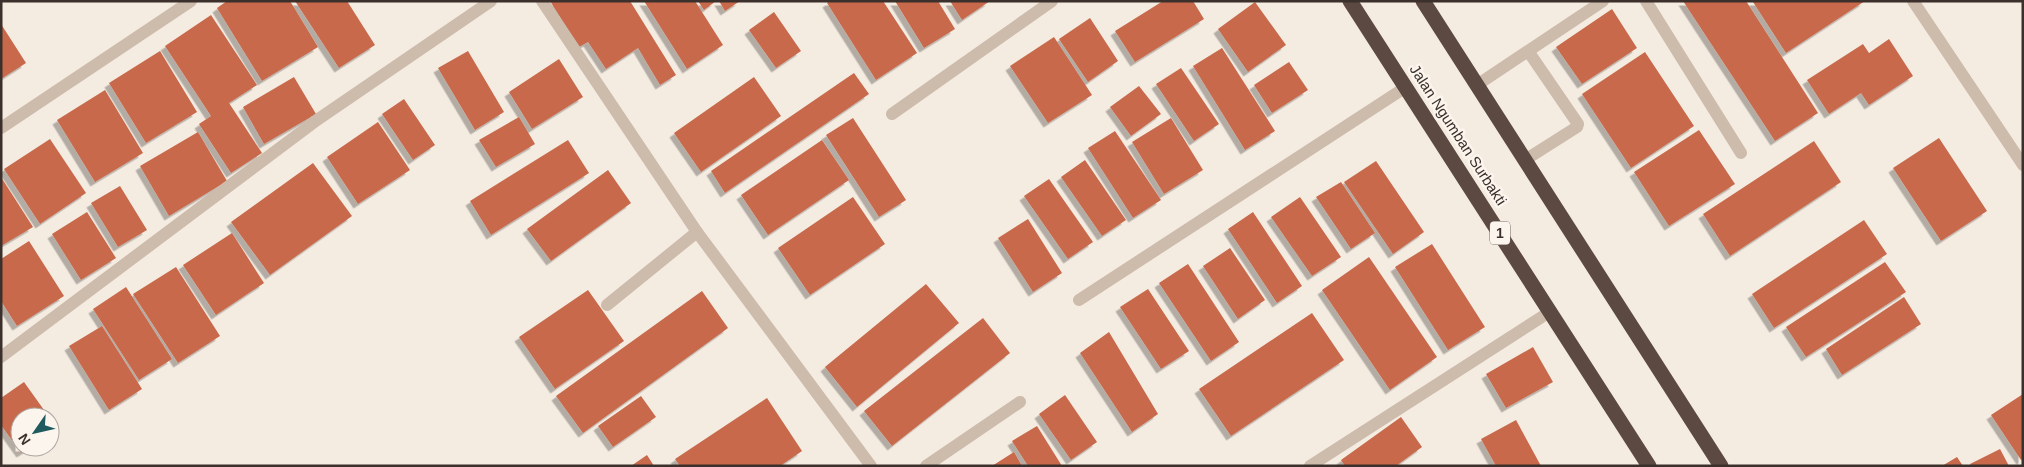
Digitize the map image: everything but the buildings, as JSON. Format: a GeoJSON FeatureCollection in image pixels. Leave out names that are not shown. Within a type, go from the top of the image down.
{"type":"FeatureCollection","features":[{"type":"Feature","properties":{"kind":"highway","name":"Jalan Ngumban Surbakti"},"geometry":{"type":"LineString","coordinates":[[1350,1],[1650,466]]}},
{"type":"Feature","properties":{"kind":"highway"},"geometry":{"type":"LineString","coordinates":[[1423,1],[1721,466]]}},
{"type":"Feature","properties":{"kind":"street"},"geometry":{"type":"LineString","coordinates":[[1,128],[191,1]]}},
{"type":"Feature","properties":{"kind":"street"},"geometry":{"type":"LineString","coordinates":[[1,357],[317,120],[491,1]]}},
{"type":"Feature","properties":{"kind":"street"},"geometry":{"type":"LineString","coordinates":[[542,1],[697,232],[871,466]]}},
{"type":"Feature","properties":{"kind":"street"},"geometry":{"type":"LineString","coordinates":[[892,114],[1052,1]]}},
{"type":"Feature","properties":{"kind":"street"},"geometry":{"type":"LineString","coordinates":[[1477,85],[1603,1]]}},
{"type":"Feature","properties":{"kind":"street"},"geometry":{"type":"LineString","coordinates":[[1646,1],[1740,153]]}},
{"type":"Feature","properties":{"kind":"street"},"geometry":{"type":"LineString","coordinates":[[1915,2],[2023,165]]}},
{"type":"Feature","properties":{"kind":"street"},"geometry":{"type":"LineString","coordinates":[[1525,160],[1577,127],[1578,124],[1528,51]]}},
{"type":"Feature","properties":{"kind":"street"},"geometry":{"type":"LineString","coordinates":[[1079,300],[1406,87]]}},
{"type":"Feature","properties":{"kind":"street"},"geometry":{"type":"LineString","coordinates":[[607,305],[697,232]]}},
{"type":"Feature","properties":{"kind":"street"},"geometry":{"type":"LineString","coordinates":[[1310,466],[1551,311]]}},
{"type":"Feature","properties":{"kind":"street"},"geometry":{"type":"LineString","coordinates":[[926,466],[1020,402]]}}]}
